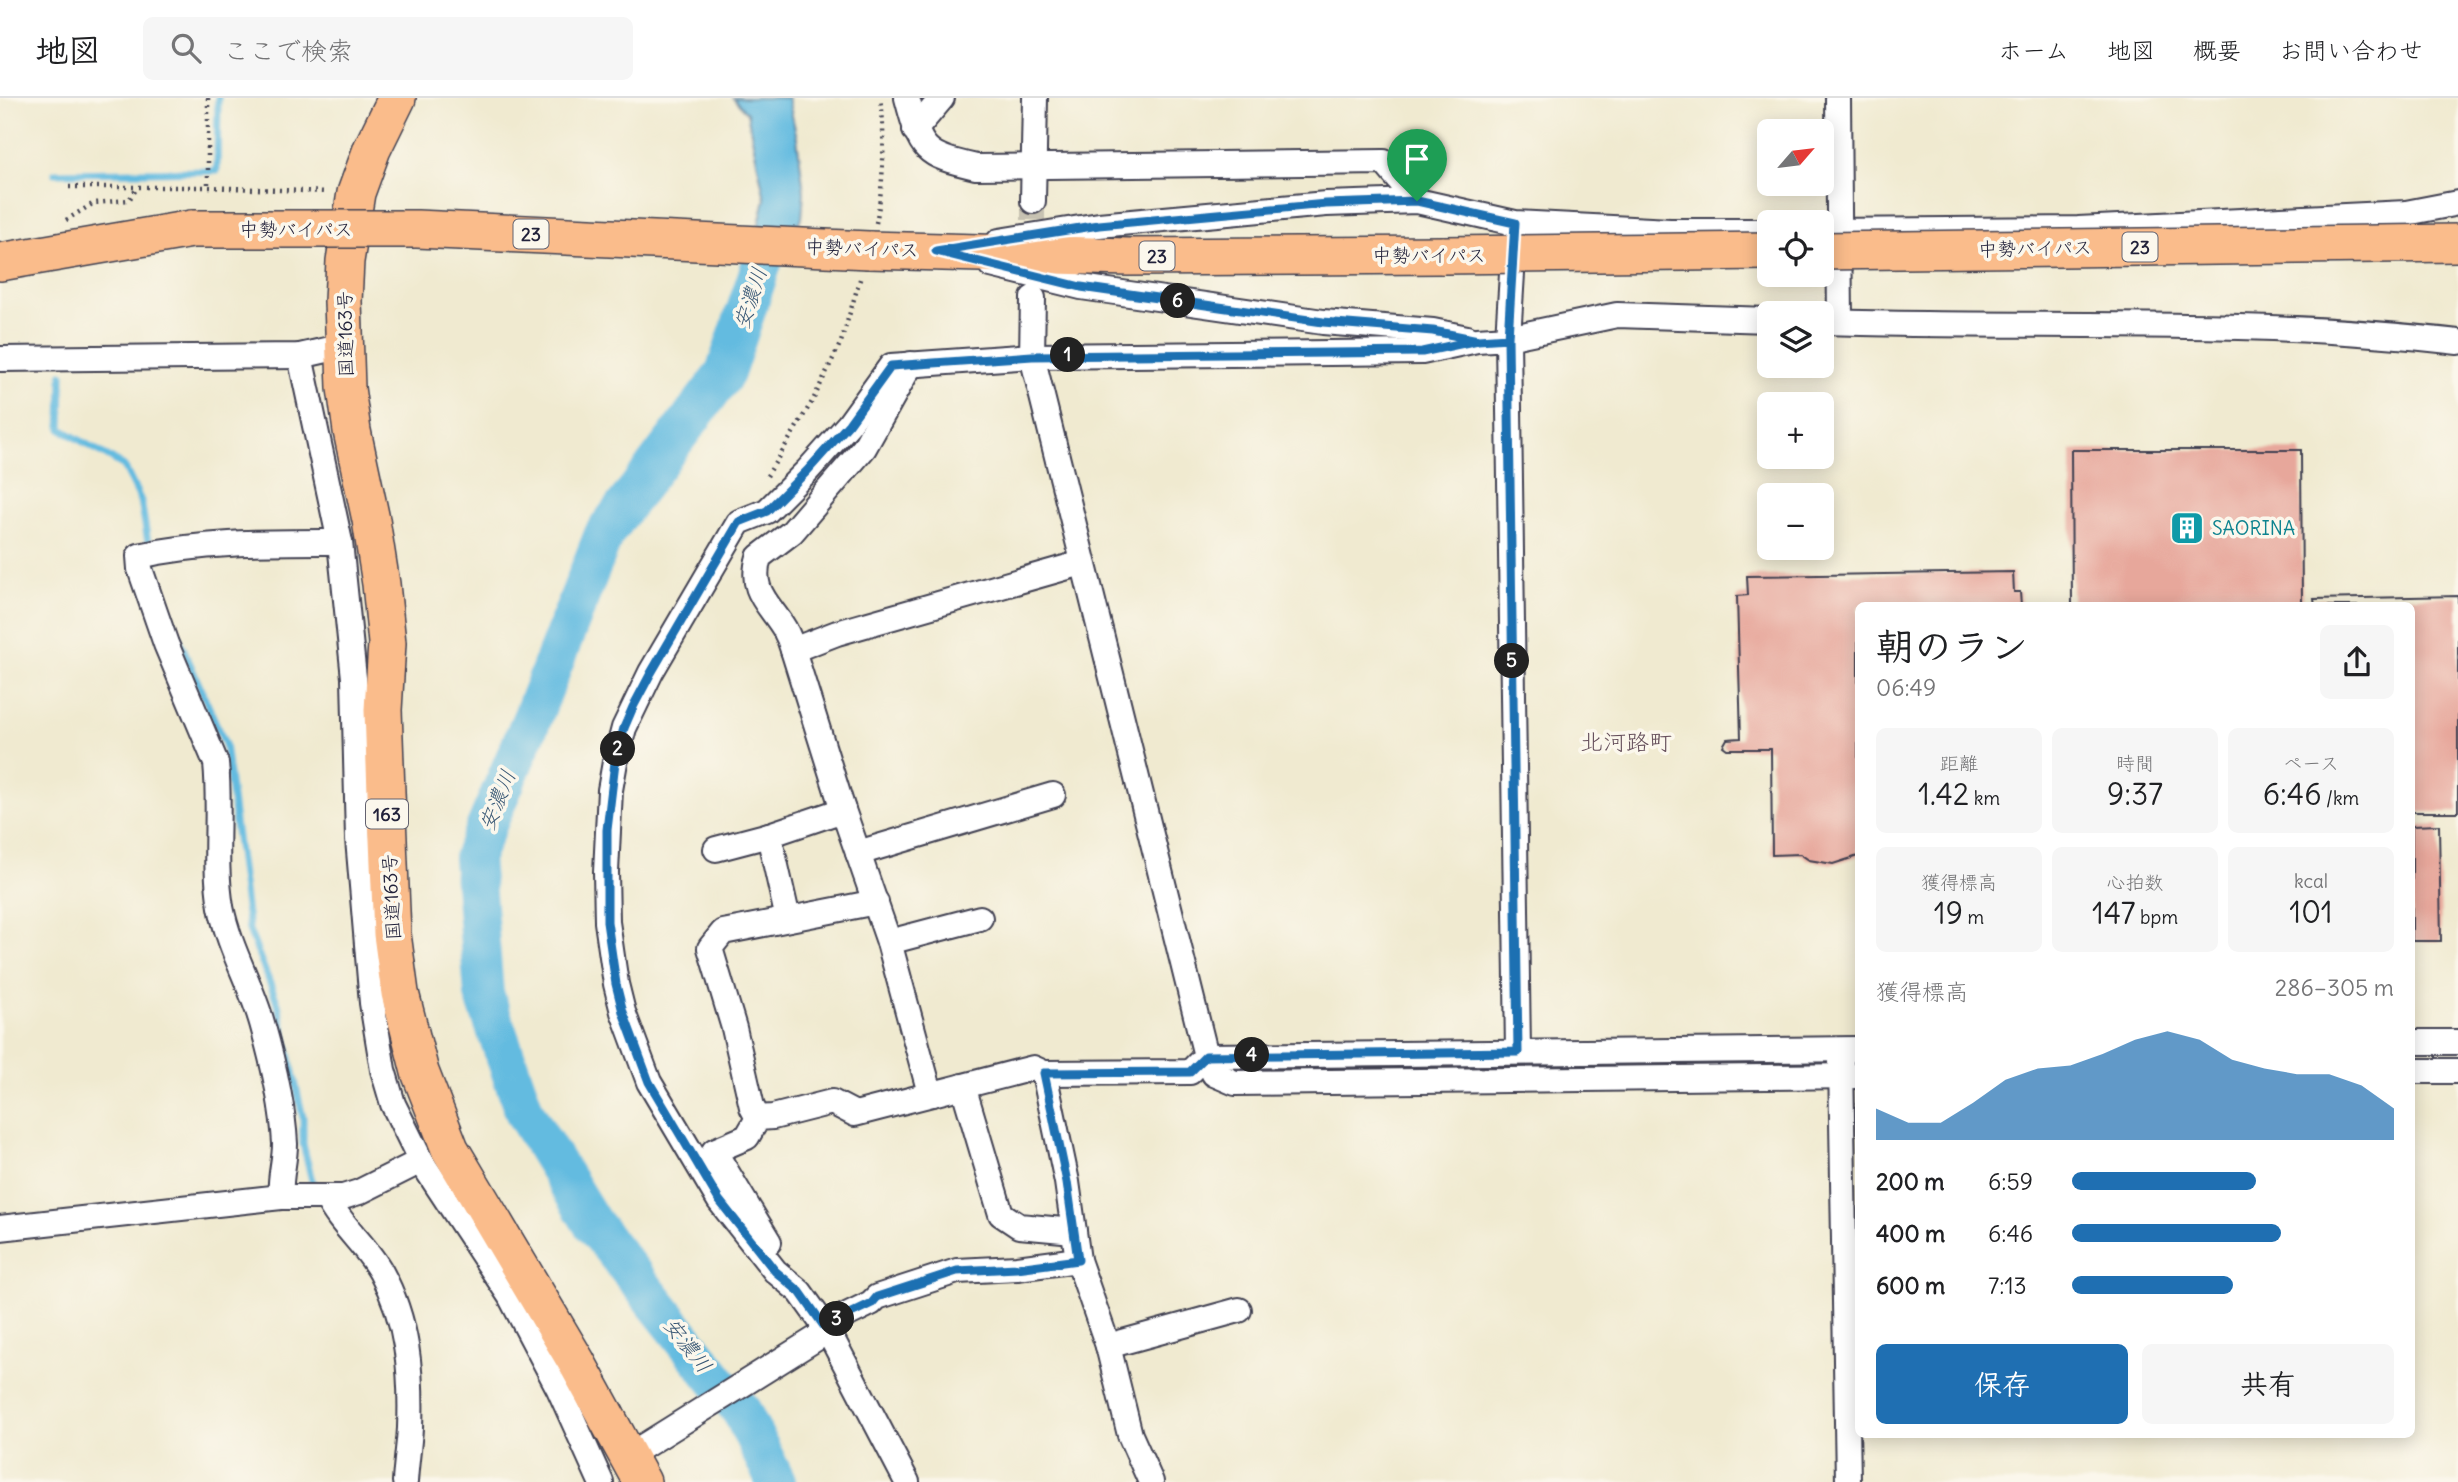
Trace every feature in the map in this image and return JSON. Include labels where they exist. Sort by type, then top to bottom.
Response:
[{"type":"highway","name":"国道163号","points":[[397,98],[372,149],[356,193],[345,261],[344,345],[352,431],[371,520],[387,643],[383,710],[392,934],[400,993],[409,1035],[450,1149],[632,1459]]},
{"type":"highway","name":"中勢バイパス","points":[[0,262],[192,229],[416,229],[869,249],[1128,257],[1757,251]]},
{"type":"highway","name":"中勢バイパス","points":[[1834,237],[2458,243]]},
{"type":"street","points":[[906,98],[920,140],[939,158],[976,167],[1384,162],[1417,201]]},
{"type":"street","points":[[915,130],[942,98]]},
{"type":"street","points":[[1033,201],[1035,98]]},
{"type":"street","points":[[1830,210],[1838,98]]},
{"type":"street","points":[[936,251],[1099,225],[1326,204],[1417,201],[1515,223],[1670,231],[1757,231]]},
{"type":"street","points":[[1834,237],[2078,229],[2406,213],[2458,203]]},
{"type":"street","points":[[1515,223],[1508,338],[1518,1052]]},
{"type":"street","points":[[936,251],[1081,287],[1323,322],[1433,331],[1478,340]]},
{"type":"street","points":[[1032,298],[1032,356],[1206,1056],[1214,1074],[1235,1083],[1849,1076]]},
{"type":"street","points":[[800,1292],[775,1271],[719,1200],[649,1082],[632,1038],[616,984],[607,922],[606,844],[610,789],[618,747],[633,707],[739,522],[767,511],[807,471],[849,424],[891,366],[1032,356],[1422,352],[1478,340],[1508,338],[1617,315],[1757,320]]},
{"type":"street","points":[[1834,322],[2231,327],[2458,342]]},
{"type":"street","points":[[0,359],[300,356],[344,345]]},
{"type":"street","points":[[300,356],[340,542],[354,678],[358,839],[372,1003],[383,1070],[393,1104],[421,1161],[510,1296],[559,1389],[601,1482]]},
{"type":"street","points":[[911,364],[864,448],[792,532],[759,557],[755,583],[769,609],[785,629],[793,650],[843,810],[890,942],[927,1082],[933,1094]]},
{"type":"street","points":[[281,1197],[279,1178],[284,1165],[285,1146],[275,1078],[256,1001],[226,930],[221,906],[217,855],[216,763],[166,644],[140,569],[149,554],[264,542],[340,542]]},
{"type":"street","points":[[793,650],[836,633],[1082,563]]},
{"type":"street","points":[[858,853],[1054,795]]},
{"type":"street","points":[[716,849],[769,835],[843,810]]},
{"type":"street","points":[[769,835],[788,919]]},
{"type":"street","points":[[758,1118],[752,1107],[734,1028],[710,948],[723,932],[876,902]]},
{"type":"street","points":[[890,942],[980,918]]},
{"type":"street","points":[[2415,1042],[2458,1042]]},
{"type":"street","points":[[758,1118],[773,1117],[832,1102],[855,1114],[1033,1069],[1044,1073],[1190,1072],[1206,1056],[1849,1049],[1847,1482]]},
{"type":"street","points":[[2415,1071],[2458,1071]]},
{"type":"street","points":[[1044,1073],[1067,1182],[1078,1260],[1108,1346],[1130,1435],[1151,1482]]},
{"type":"street","points":[[963,1086],[1001,1214],[1019,1226],[1074,1231]]},
{"type":"street","points":[[758,1118],[747,1137],[713,1151],[825,1331],[907,1482]]},
{"type":"street","points":[[0,1228],[281,1197],[343,1197],[359,1192],[421,1161]]},
{"type":"street","points":[[327,1198],[333,1210],[379,1268],[404,1329],[411,1374],[410,1431],[405,1482]]},
{"type":"street","points":[[632,1459],[825,1331],[872,1303],[877,1297],[957,1271],[1017,1268],[1078,1260]]},
{"type":"street","points":[[1108,1346],[1239,1310]]},
{"type":"path","points":[[208,98],[208,186]]},
{"type":"path","points":[[766,478],[813,400],[841,342],[869,249],[882,191],[884,122],[881,98]]},
{"type":"path","points":[[69,187],[208,186],[356,193]]},
{"type":"path","points":[[57,226],[94,203],[129,200],[137,187]]},
{"type":"water","points":[[733,98],[788,98],[797,138],[804,192],[802,218],[736,318],[765,199],[747,113]]},
{"type":"building","name":"SAORINA","points":[[2071,450],[2301,450],[2302,602],[2072,602]]},
{"type":"building","points":[[2013,572],[2014,592],[2020,592],[2021,602],[1855,602],[1855,857],[1833,864],[1809,860],[1800,854],[1772,855],[1771,749],[1727,749],[1723,746],[1727,739],[1741,738],[1737,596],[1748,595],[1747,576]]},
{"type":"building","points":[[2458,596],[2458,812],[2415,812],[2415,602],[2314,602],[2314,599]]},
{"type":"building","points":[[2439,825],[2441,941],[2415,941],[2415,826]]},
{"type":"waterway","points":[[55,173],[217,171],[218,98]]},
{"type":"waterway","name":"安濃川","points":[[769,242],[725,373],[604,534],[533,716],[473,858],[484,994],[525,1113],[592,1223],[742,1412],[776,1482]]},
{"type":"waterway","points":[[62,374],[61,429],[124,466],[141,501],[148,542],[169,616],[225,744],[249,930],[278,1004],[303,1118],[303,1144],[312,1181]]},
{"type":"tunnel","points":[[1033,201],[1033,256]]},
{"type":"place","name":"SAORINA","points":[[2187,528]]},
{"type":"district","name":"北河路町","points":[[1626,741]]},
{"type":"route","points":[[1417,201],[1326,204],[1099,225],[936,251],[1081,287],[1323,322],[1433,331],[1478,340],[1508,338],[1518,1052],[1206,1056],[1190,1072],[1044,1073],[1067,1182],[1078,1260],[1017,1268],[957,1271],[877,1297],[872,1303],[824,1326],[800,1292],[775,1271],[719,1200],[649,1082],[623,1012],[607,922],[607,830],[610,789],[618,747],[633,707],[739,522],[767,511],[807,471],[849,424],[891,366],[1032,356],[1422,352],[1478,340],[1508,338],[1515,223],[1417,201]]}]
